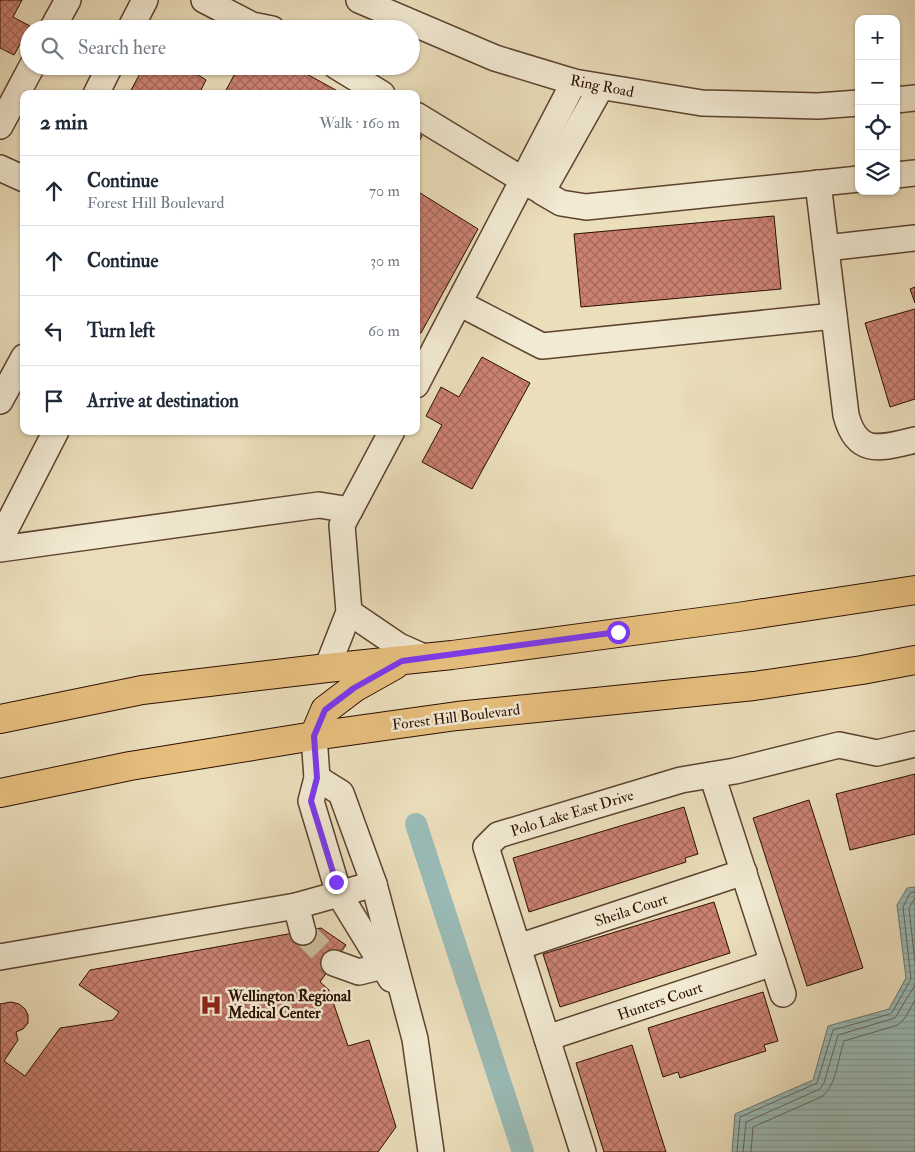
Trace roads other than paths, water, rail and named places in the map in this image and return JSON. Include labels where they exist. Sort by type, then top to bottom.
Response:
[{"type":"main road","points":[[0,719],[142,690],[327,668],[414,660],[738,617],[915,590]]},
{"type":"main road","points":[[314,736],[325,710],[354,688],[414,660]]},
{"type":"main road","name":"Forest Hill Boulevard","points":[[0,793],[130,766],[314,736],[457,716],[754,686],[915,660]]},
{"type":"street","points":[[57,20],[68,0]]},
{"type":"street","points":[[135,20],[145,0]]},
{"type":"street","points":[[204,0],[242,20]]},
{"type":"street","name":"Ring Road","points":[[372,3],[410,20]]},
{"type":"street","name":"Ring Road","points":[[420,24],[495,58],[574,82],[601,87],[702,103],[818,106],[855,103]]},
{"type":"street","points":[[0,126],[27,75]]},
{"type":"street","points":[[98,90],[106,75]]},
{"type":"street","points":[[351,75],[375,90]]},
{"type":"street","points":[[533,186],[574,82]]},
{"type":"street","points":[[420,377],[459,303],[533,186],[601,87]]},
{"type":"street","points":[[900,100],[915,98]]},
{"type":"street","points":[[420,117],[561,203],[586,207],[855,179]]},
{"type":"street","points":[[0,168],[20,178]]},
{"type":"street","points":[[900,175],[915,173]]},
{"type":"street","points":[[818,183],[846,415],[850,429],[859,441],[872,447],[915,440]]},
{"type":"street","points":[[826,248],[915,238]]},
{"type":"street","points":[[459,303],[542,346],[834,316]]},
{"type":"street","points":[[0,401],[20,364]]},
{"type":"street","points":[[2,534],[54,435]]},
{"type":"street","points":[[327,668],[349,612],[342,525],[390,435]]},
{"type":"street","points":[[2,534],[319,505],[350,510]]},
{"type":"street","points":[[349,612],[399,646],[414,660]]},
{"type":"street","points":[[314,736],[317,778],[311,801],[339,894],[384,966],[408,1010]]},
{"type":"street","name":"Polo Lake East Drive","points":[[583,1152],[486,847],[498,835],[682,780],[735,771],[839,745],[878,753],[915,744]]},
{"type":"street","points":[[712,775],[783,994]]},
{"type":"street","points":[[317,778],[341,794],[374,884],[415,1039],[432,1152]]},
{"type":"street","name":"Sheila Court","points":[[518,947],[744,872]]},
{"type":"street","points":[[0,957],[296,906],[374,884]]},
{"type":"street","points":[[296,906],[303,932]]},
{"type":"street","points":[[334,963],[359,972],[384,966]]},
{"type":"street","name":"Hunters Court","points":[[547,1038],[773,963]]},
{"type":"water","points":[[915,887],[915,1152],[732,1152],[735,1114],[813,1080],[828,1026],[889,1009],[906,978],[897,905],[907,888]]},
{"type":"waterway","points":[[416,824],[523,1152]]},
{"type":"tunnel","points":[[303,932],[334,963]]},
{"type":"place","name":"Wellington Regional Medical Center","points":[[211,1005]]}]
